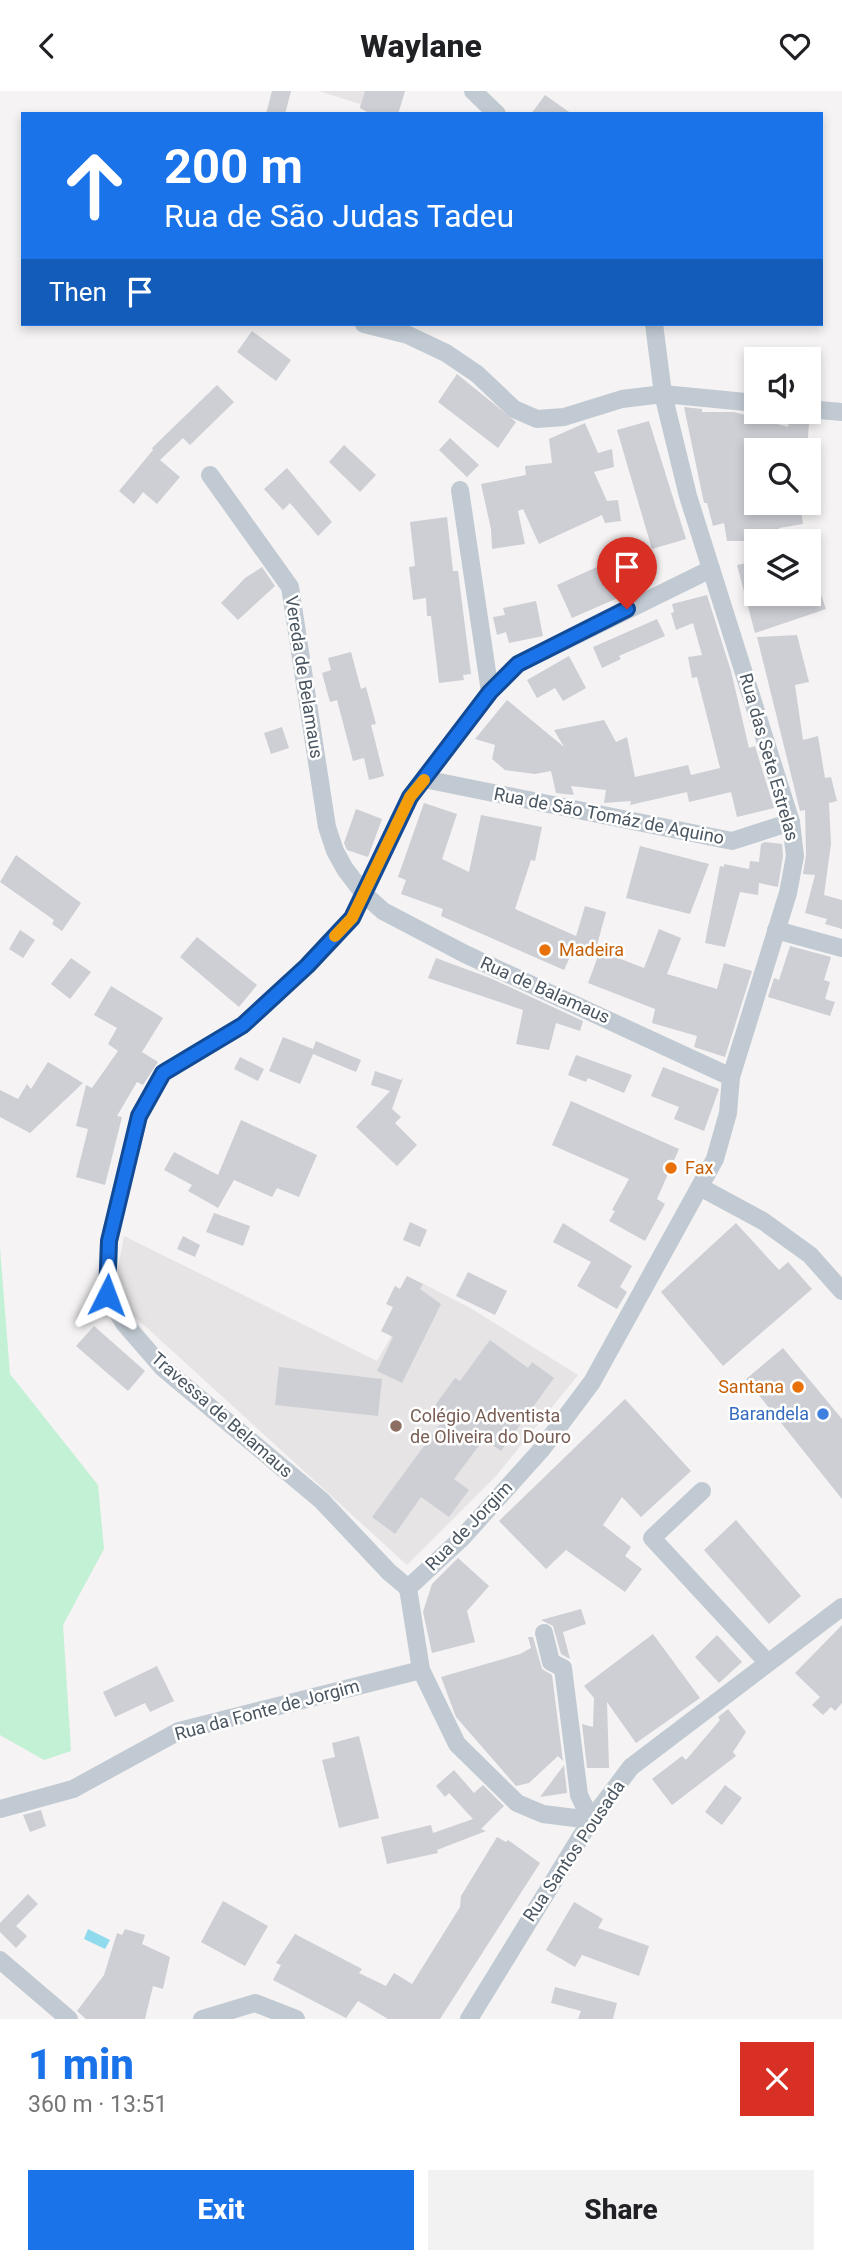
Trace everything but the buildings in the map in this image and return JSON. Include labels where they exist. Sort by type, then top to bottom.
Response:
[{"type":"street","points":[[473,91],[495,112]]},
{"type":"street","points":[[373,326],[408,335],[446,353],[477,374],[513,409],[537,419],[564,417],[622,399],[663,394],[744,402]]},
{"type":"street","name":"Rua das Sete Estrelas","points":[[654,326],[663,394],[688,496],[791,822],[795,856],[776,930],[731,1077],[728,1113],[715,1159],[700,1187]]},
{"type":"street","points":[[821,410],[842,412]]},
{"type":"street","name":"Vereda de Belamaus","points":[[210,475],[290,587],[327,827],[335,851],[364,894]]},
{"type":"street","points":[[460,490],[490,692]]},
{"type":"street","name":"Travessa de Belamaus","points":[[408,1588],[321,1500],[163,1368],[124,1324],[107,1295],[109,1241],[139,1116],[163,1073],[243,1025],[307,966],[352,918],[410,797],[490,692],[518,664],[711,569]]},
{"type":"street","name":"Rua de São Tomáz de Aquino","points":[[424,779],[732,841],[791,822]]},
{"type":"street","name":"Rua de Balamaus","points":[[364,894],[383,911],[465,954],[731,1077]]},
{"type":"street","points":[[776,930],[842,948]]},
{"type":"street","points":[[700,1187],[764,1221],[810,1255],[842,1291]]},
{"type":"street","name":"Rua de Jorgim","points":[[408,1588],[462,1538],[524,1469],[592,1382],[700,1187]]},
{"type":"street","points":[[702,1492],[652,1538],[767,1662]]},
{"type":"street","points":[[408,1588],[421,1670],[457,1744],[517,1803],[543,1814],[591,1820]]},
{"type":"street","name":"Rua Santos Pousada","points":[[469,2019],[591,1820],[631,1767],[842,1607]]},
{"type":"street","points":[[544,1633],[551,1662],[563,1668],[579,1795],[591,1820]]},
{"type":"street","name":"Rua da Fonte de Jorgim","points":[[0,1809],[74,1789],[179,1731],[421,1670]]},
{"type":"street","points":[[0,1960],[69,2019]]},
{"type":"street","points":[[202,2019],[255,2003],[296,2019]]},
{"type":"shaded area","points":[[319,91],[405,91],[399,112],[367,112],[360,108],[360,104]]},
{"type":"shaded area","name":"Colégio Adventista de Oliveira do Douro","points":[[124,1236],[377,1361],[422,1283],[472,1309],[578,1375],[496,1476],[407,1565],[134,1316],[122,1299],[116,1278]]},
{"type":"green space","points":[[0,1248],[10,1374],[98,1485],[104,1549],[63,1625],[71,1751],[44,1760],[0,1735]]},
{"type":"water","points":[[88,1929],[110,1940],[105,1949],[84,1939]]},
{"type":"slow traffic","points":[[335,936],[352,918],[410,797],[424,780]]},
{"type":"place","name":"Madeira","points":[[545,950]]},
{"type":"place","name":"Fax","points":[[671,1168]]},
{"type":"place","name":"Santana","points":[[798,1387]]},
{"type":"place","name":"Barandela","points":[[823,1414]]},
{"type":"place","name":"Colégio Adventista de Oliveira do Douro","points":[[396,1426]]},
{"type":"route","points":[[107,1295],[109,1241],[139,1116],[163,1073],[243,1025],[307,966],[352,918],[410,797],[490,692],[518,664],[627,609]]}]
